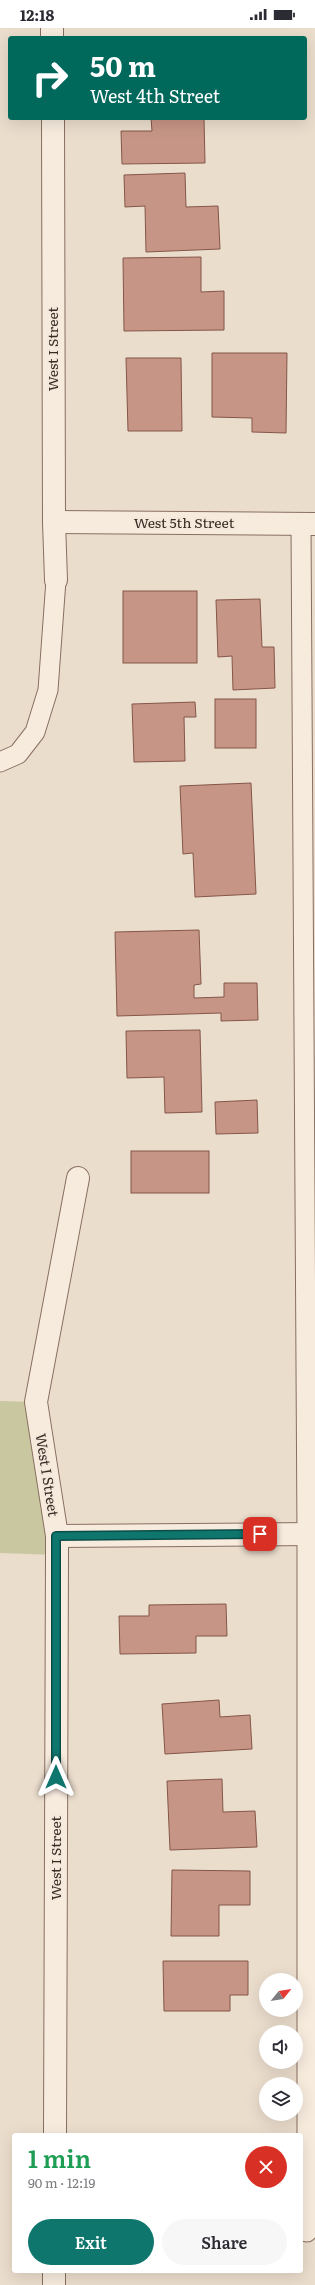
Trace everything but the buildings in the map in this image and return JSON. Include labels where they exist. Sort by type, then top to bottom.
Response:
[{"type":"street","name":"West I Street","points":[[52,120],[54,522],[56,580]]},
{"type":"street","name":"West 5th Street","points":[[54,522],[308,524]]},
{"type":"street","name":"West I Street","points":[[55,2133],[56,1536],[36,1402],[78,1178]]},
{"type":"street","points":[[56,1536],[311,1534]]},
{"type":"street","points":[[54,2273],[54,2285]]},
{"type":"lane","points":[[307,2232],[311,1534],[308,524]]},
{"type":"lane","points":[[0,762],[18,754],[35,732],[48,690],[56,580]]},
{"type":"shaded area","points":[[0,1401],[36,1402],[57,1555],[0,1553]]},
{"type":"route","points":[[56,1777],[56,1536],[260,1534]]}]
